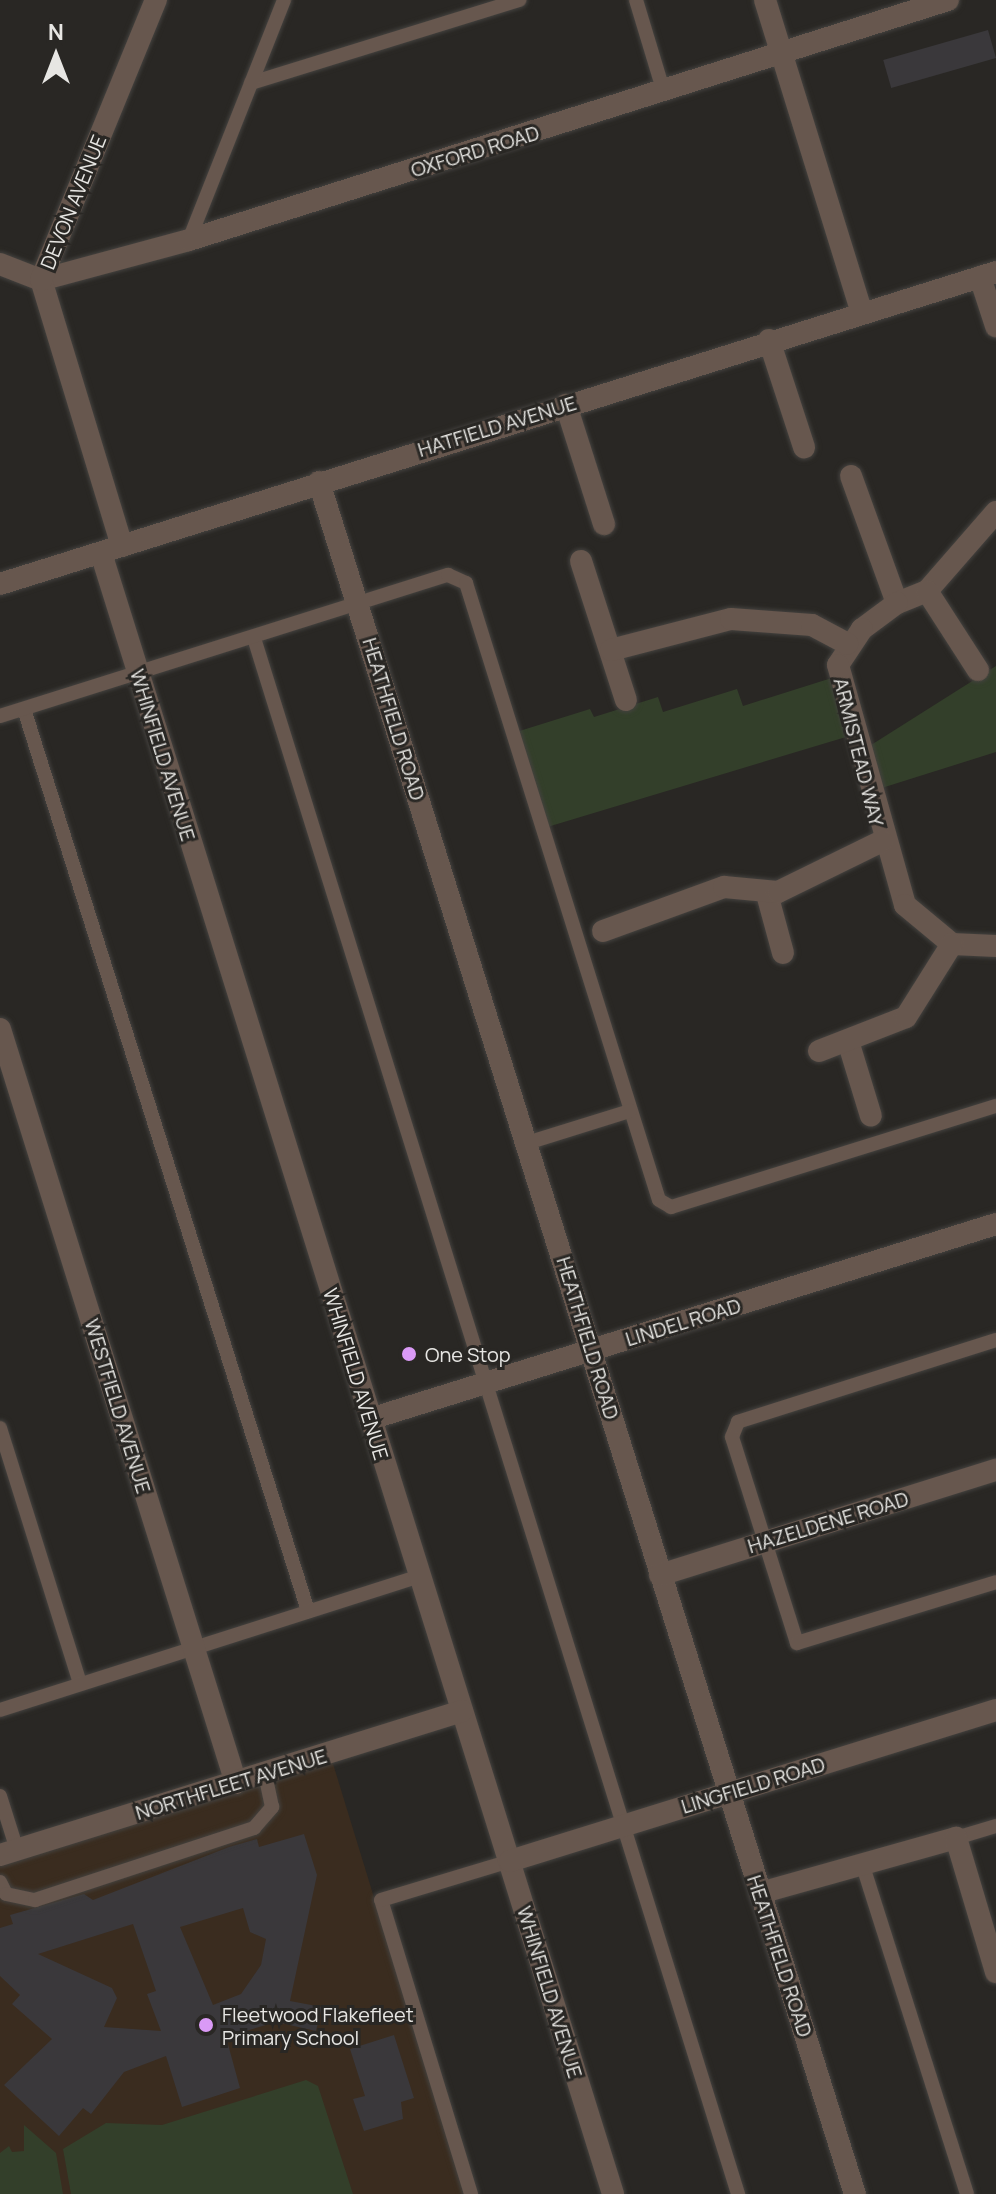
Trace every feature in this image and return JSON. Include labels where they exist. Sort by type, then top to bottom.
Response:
[{"type":"street","name":"DEVON AVENUE","points":[[111,550],[41,280],[156,0]]},
{"type":"street","points":[[765,0],[861,311]]},
{"type":"street","name":"OXFORD ROAD","points":[[41,280],[189,240],[664,93],[945,0]]},
{"type":"street","points":[[0,264],[41,280]]},
{"type":"street","points":[[988,274],[996,326]]},
{"type":"street","name":"HATFIELD AVENUE","points":[[0,584],[861,311],[988,274]]},
{"type":"street","points":[[769,340],[804,447]]},
{"type":"street","points":[[566,405],[604,524]]},
{"type":"street","points":[[851,476],[897,603]]},
{"type":"street","name":"HEATHFIELD ROAD","points":[[319,482],[855,2194]]},
{"type":"street","points":[[611,650],[731,619],[812,625],[847,644],[897,603],[927,591],[992,524]]},
{"type":"street","name":"WHINFIELD AVENUE","points":[[111,550],[138,674],[613,2194]]},
{"type":"street","points":[[581,561],[626,700]]},
{"type":"street","points":[[927,591],[978,670]]},
{"type":"street","name":"ARMISTEAD WAY","points":[[847,644],[838,676],[882,841],[905,905],[952,944]]},
{"type":"street","points":[[603,931],[724,887],[767,894],[882,841]]},
{"type":"street","points":[[767,894],[783,953]]},
{"type":"street","points":[[819,1051],[906,1017],[952,944],[996,946]]},
{"type":"street","name":"WESTFIELD AVENUE","points":[[0,1029],[236,1783]]},
{"type":"street","points":[[848,1041],[871,1116]]},
{"type":"street","name":"LINDEL ROAD","points":[[370,1419],[996,1224]]},
{"type":"street","name":"HAZELDENE ROAD","points":[[660,1575],[996,1470]]},
{"type":"street","name":"LINGFIELD ROAD","points":[[510,1861],[996,1710]]},
{"type":"street","name":"NORTHFLEET AVENUE","points":[[9,1853],[462,1711]]},
{"type":"street","points":[[760,1893],[956,1838],[990,1926],[996,1972]]},
{"type":"lane","points":[[189,240],[284,0]]},
{"type":"lane","points":[[251,83],[519,0]]},
{"type":"lane","points":[[636,0],[664,93]]},
{"type":"lane","points":[[0,716],[448,575],[466,583],[659,1200],[671,1207],[996,1106]]},
{"type":"lane","points":[[254,638],[738,2194]]},
{"type":"lane","points":[[24,709],[308,1611]]},
{"type":"lane","points":[[527,1143],[630,1111]]},
{"type":"lane","points":[[996,1340],[738,1422],[732,1437],[797,1643],[996,1582]]},
{"type":"lane","points":[[0,1428],[80,1684]]},
{"type":"lane","points":[[0,1710],[419,1576]]},
{"type":"lane","points":[[0,1882],[6,1894],[35,1900],[254,1828],[272,1807],[265,1774]]},
{"type":"lane","points":[[0,1796],[9,1853]]},
{"type":"lane","points":[[956,1838],[996,1826]]},
{"type":"lane","points":[[471,2194],[381,1900],[510,1861]]},
{"type":"lane","points":[[862,1863],[967,2194]]},
{"type":"shaded area","name":"Fleetwood Flakefleet Primary School","points":[[330,1754],[465,2194],[0,2194],[0,1855]]},
{"type":"green space","points":[[996,666],[996,752],[869,792],[860,752]]},
{"type":"green space","points":[[838,676],[856,734],[544,828],[513,733],[590,709],[594,717],[658,697],[663,712],[737,689],[743,706]]},
{"type":"green space","points":[[306,2080],[318,2086],[353,2194],[71,2194],[63,2149],[106,2123],[162,2125]]},
{"type":"green space","points":[[24,2125],[56,2153],[63,2194],[0,2194],[0,2153],[9,2146],[12,2152],[24,2151]]},
{"type":"building","points":[[988,30],[996,58],[891,88],[883,60]]},
{"type":"building","points":[[304,1834],[317,1875],[290,2001],[322,2007],[316,2031],[276,2022],[226,2037],[240,2088],[182,2107],[166,2056],[124,2072],[91,2114],[83,2108],[59,2136],[4,2085],[52,2039],[12,2004],[20,1995],[0,1976],[0,1928],[13,1924],[10,1915],[84,1894],[93,1900],[257,1839],[259,1847]],"holes":[[[243,1908],[250,1932],[266,1939],[261,1965],[241,1994],[213,2005],[180,1927]],[[133,1924],[156,1991],[147,1994],[161,2031],[104,2027],[117,1998],[112,1988],[38,1954]]]},
{"type":"building","points":[[394,2035],[414,2098],[401,2102],[403,2119],[364,2131],[353,2099],[365,2096],[350,2049]]},
{"type":"place","name":"One Stop","points":[[409,1354]]},
{"type":"place","name":"Fleetwood Flakefleet Primary School","points":[[206,2025]]}]
